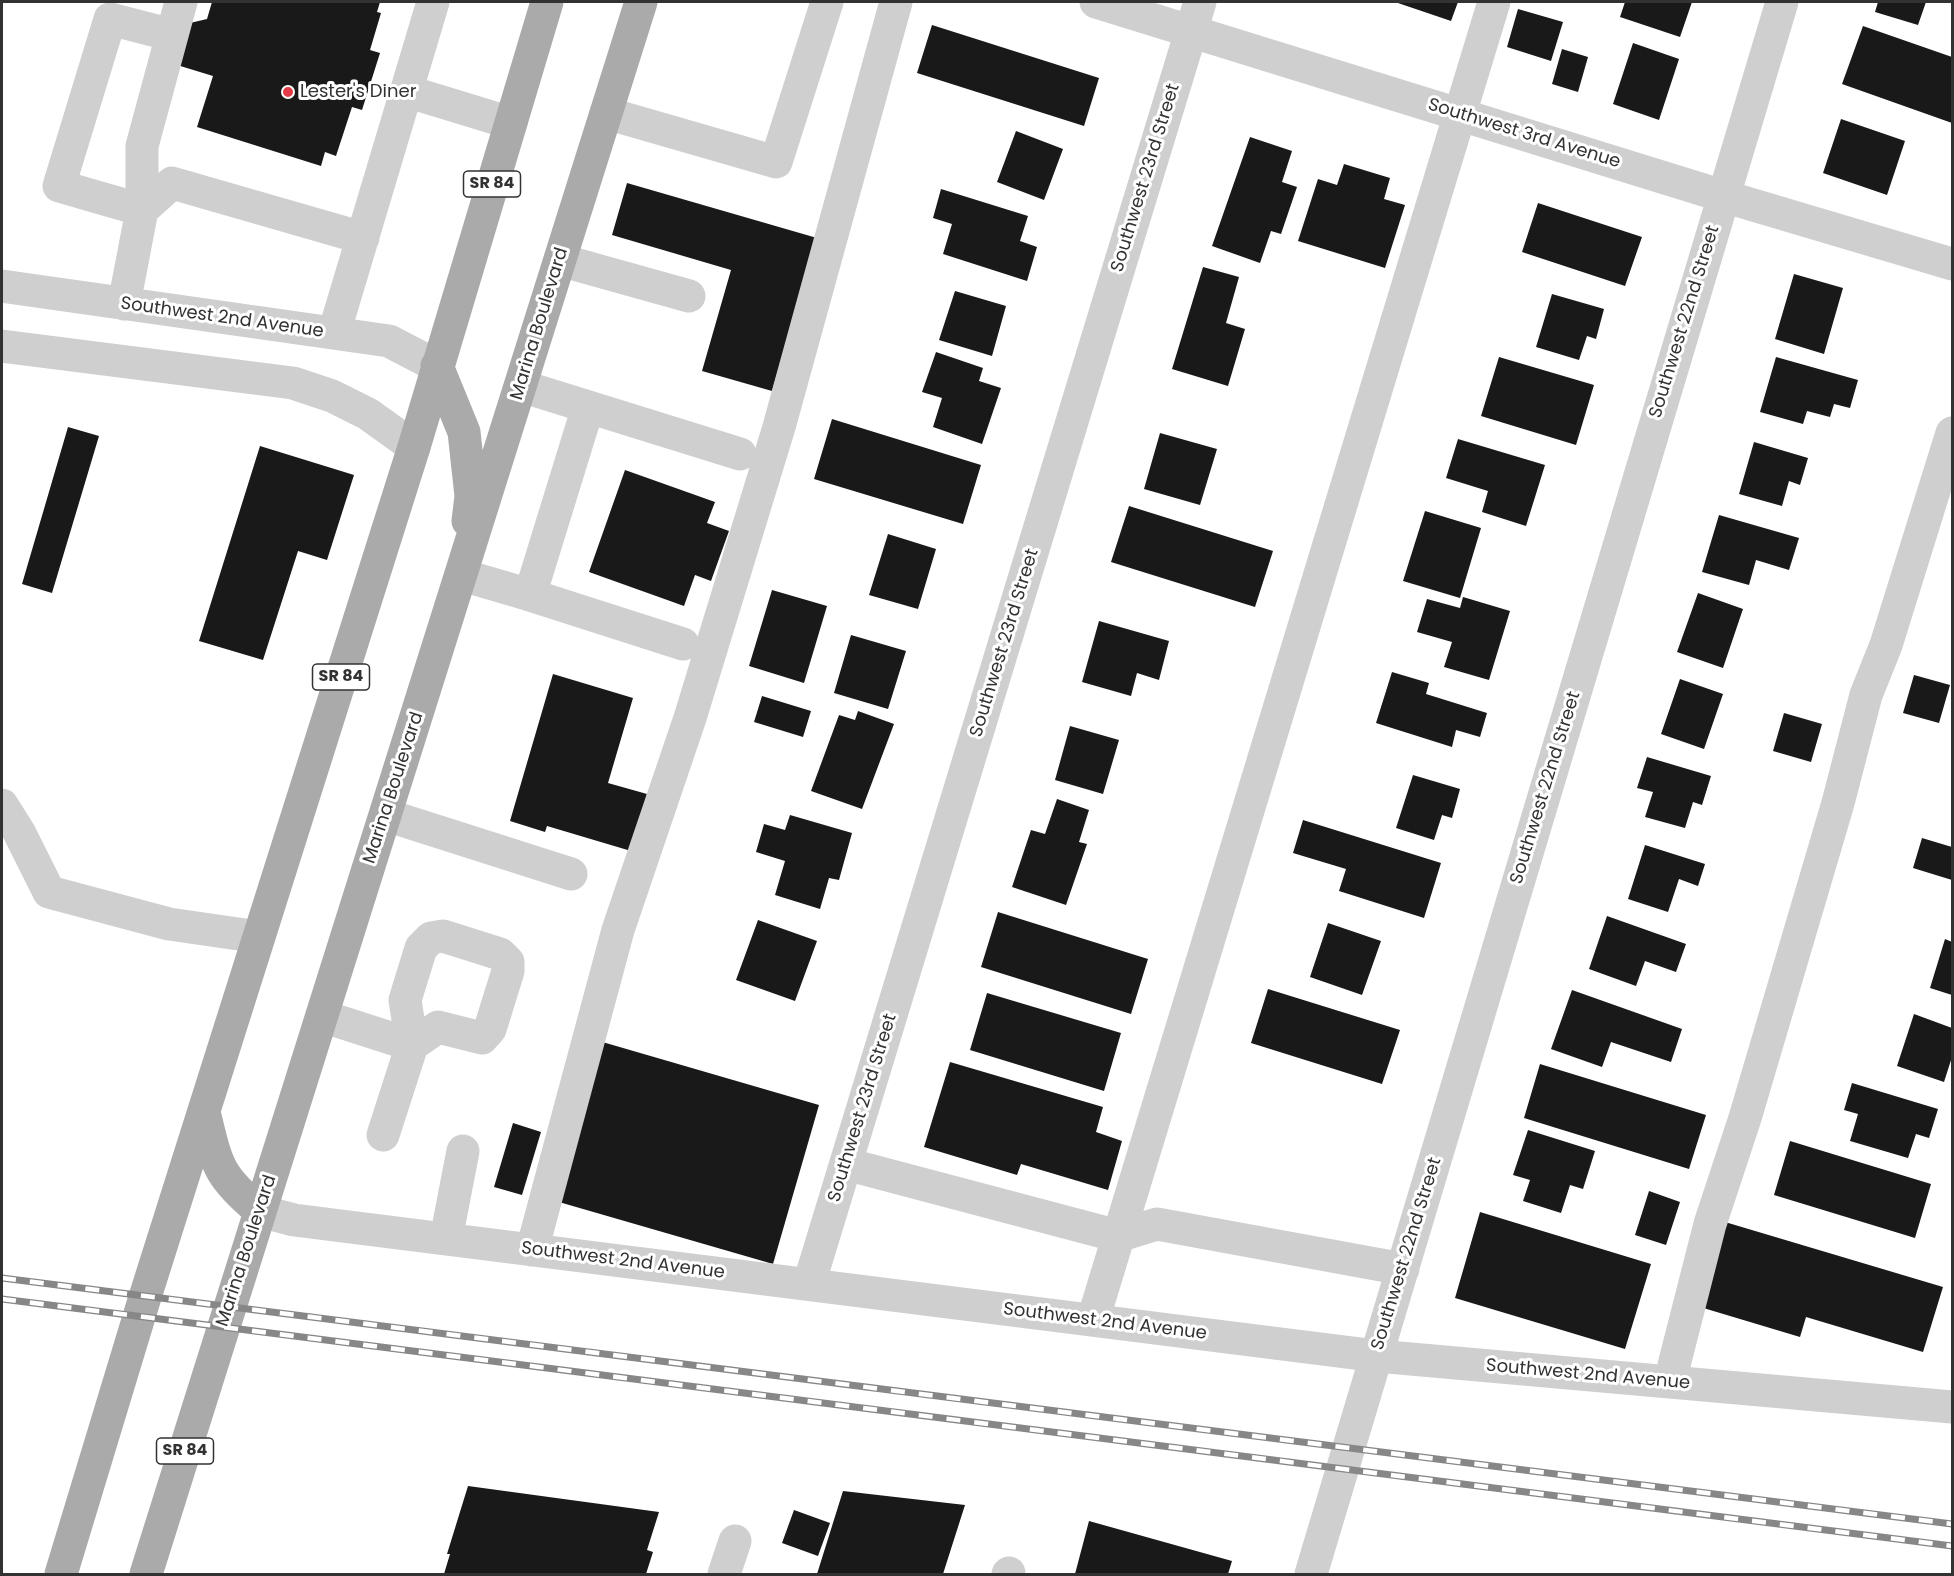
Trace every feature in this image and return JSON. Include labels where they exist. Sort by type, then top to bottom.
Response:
[{"type":"main road","name":"SR 84","points":[[61,1575],[204,1112],[414,447],[547,2]]},
{"type":"main road","name":"Marina Boulevard","points":[[146,1575],[641,2]]},
{"type":"main road","points":[[438,366],[464,432],[471,496],[462,575]]},
{"type":"main road","points":[[204,1112],[217,1164],[234,1188],[260,1211]]},
{"type":"street","points":[[124,304],[142,210],[142,146],[182,2]]},
{"type":"street","points":[[334,333],[433,2]]},
{"type":"street","points":[[606,113],[776,162],[827,2]]},
{"type":"street","points":[[532,1250],[618,930],[690,718],[779,427],[896,2]]},
{"type":"street","name":"Southwest 3rd Avenue","points":[[1096,2],[1196,16],[1459,114],[1953,264]]},
{"type":"street","points":[[1093,1320],[1494,2]]},
{"type":"street","name":"Southwest 22nd Street","points":[[1311,1575],[1782,2]]},
{"type":"street","points":[[142,210],[59,186],[112,10],[172,35]]},
{"type":"street","name":"Southwest 23rd Street","points":[[809,1284],[1196,16]]},
{"type":"street","points":[[406,91],[511,123]]},
{"type":"street","points":[[142,210],[172,183],[363,238]]},
{"type":"street","points":[[560,260],[689,296]]},
{"type":"street","name":"Southwest 2nd Avenue","points":[[2,286],[395,342],[438,366]]},
{"type":"street","points":[[2,346],[293,383],[332,396],[368,414],[414,447]]},
{"type":"street","points":[[521,386],[740,454]]},
{"type":"street","points":[[530,595],[588,407]]},
{"type":"street","points":[[1672,1382],[1674,1365],[1710,1224],[1745,1118],[1835,814],[1866,695],[1886,645],[1953,433]]},
{"type":"street","points":[[462,575],[683,644]]},
{"type":"street","points":[[2,806],[19,832],[49,892],[169,924],[259,937]]},
{"type":"street","points":[[386,815],[571,874]]},
{"type":"street","points":[[322,1016],[412,1045],[383,1136]]},
{"type":"street","points":[[446,1239],[463,1151]]},
{"type":"street","points":[[846,1164],[1118,1236],[1157,1224],[1403,1269]]},
{"type":"street","name":"Southwest 2nd Avenue","points":[[260,1211],[294,1220],[1377,1356],[1672,1382],[1951,1402]]},
{"type":"street","points":[[724,1575],[735,1541]]},
{"type":"building","name":"Lester's Diner","points":[[212,2],[380,2],[377,12],[381,13],[370,50],[380,53],[362,110],[352,107],[336,156],[325,152],[321,166],[197,127],[213,76],[177,65],[190,23],[207,19]]},
{"type":"building","points":[[1395,2],[1458,2],[1451,21]]},
{"type":"building","points":[[1625,2],[1692,2],[1680,37],[1620,17]]},
{"type":"building","points":[[1878,2],[1926,2],[1918,25],[1875,12]]},
{"type":"building","points":[[1518,9],[1563,22],[1551,61],[1507,47]]},
{"type":"building","points":[[932,25],[1099,78],[1084,126],[917,73]]},
{"type":"building","points":[[1863,26],[1952,57],[1952,123],[1842,84]]},
{"type":"building","points":[[1633,43],[1679,59],[1659,120],[1613,104]]},
{"type":"building","points":[[1562,49],[1588,57],[1578,92],[1552,84]]},
{"type":"building","points":[[1841,119],[1905,141],[1887,195],[1823,173]]},
{"type":"building","points":[[1016,131],[1063,149],[1044,200],[997,182]]},
{"type":"building","points":[[1250,137],[1292,151],[1282,182],[1297,187],[1281,234],[1271,231],[1260,263],[1212,246]]},
{"type":"building","points":[[1344,164],[1390,178],[1384,199],[1405,205],[1385,268],[1298,241],[1318,179],[1337,185]]},
{"type":"building","points":[[627,183],[817,238],[772,391],[702,371],[731,270],[612,235]]},
{"type":"building","points":[[941,189],[1028,216],[1020,241],[1037,247],[1027,281],[943,254],[952,224],[933,218]]},
{"type":"building","points":[[1538,203],[1642,237],[1625,286],[1522,252]]},
{"type":"building","points":[[1203,267],[1239,277],[1226,323],[1245,329],[1228,386],[1172,369]]},
{"type":"building","points":[[1794,274],[1843,288],[1824,354],[1775,339]]},
{"type":"building","points":[[955,291],[1006,306],[992,356],[939,340]]},
{"type":"building","points":[[1552,294],[1604,309],[1596,339],[1587,336],[1579,360],[1536,347]]},
{"type":"building","points":[[936,352],[983,368],[979,381],[1001,388],[982,444],[933,427],[942,398],[922,392]]},
{"type":"building","points":[[1499,357],[1594,385],[1576,445],[1481,416]]},
{"type":"building","points":[[1776,357],[1858,380],[1850,408],[1834,404],[1830,417],[1807,411],[1803,424],[1760,412]]},
{"type":"building","points":[[832,419],[981,465],[963,524],[814,479]]},
{"type":"building","points":[[68,427],[99,436],[52,593],[22,584]]},
{"type":"building","points":[[1160,433],[1217,449],[1200,505],[1144,489]]},
{"type":"building","points":[[1458,439],[1545,465],[1526,526],[1482,512],[1488,491],[1446,478]]},
{"type":"building","points":[[1754,442],[1808,458],[1800,485],[1789,481],[1782,506],[1739,494]]},
{"type":"building","points":[[260,446],[354,475],[327,560],[298,551],[263,660],[199,641]]},
{"type":"building","points":[[625,470],[715,502],[707,523],[729,531],[711,581],[695,575],[684,606],[589,572]]},
{"type":"building","points":[[1129,506],[1273,551],[1255,607],[1111,562]]},
{"type":"building","points":[[1425,511],[1481,528],[1460,598],[1403,581]]},
{"type":"building","points":[[1719,515],[1799,538],[1789,570],[1756,560],[1749,585],[1702,572]]},
{"type":"building","points":[[888,534],[936,549],[918,609],[869,595]]},
{"type":"building","points":[[772,590],[827,606],[804,683],[749,666]]},
{"type":"building","points":[[1698,593],[1743,609],[1723,668],[1677,652]]},
{"type":"building","points":[[1463,597],[1510,611],[1489,680],[1444,667],[1452,642],[1417,632],[1427,599],[1460,608]]},
{"type":"building","points":[[1099,621],[1169,641],[1159,680],[1137,673],[1131,696],[1082,682]]},
{"type":"building","points":[[851,635],[906,651],[888,709],[834,693]]},
{"type":"building","points":[[1392,672],[1429,683],[1426,694],[1487,713],[1480,737],[1456,730],[1452,747],[1376,723]]},
{"type":"building","points":[[553,674],[633,698],[608,783],[647,794],[631,851],[547,826],[545,832],[510,821]]},
{"type":"building","points":[[1914,675],[1950,685],[1939,723],[1903,713]]},
{"type":"building","points":[[1680,679],[1723,694],[1704,749],[1661,734]]},
{"type":"building","points":[[762,696],[811,711],[803,737],[754,722]]},
{"type":"building","points":[[858,711],[894,724],[862,809],[811,791],[839,715],[855,720]]},
{"type":"building","points":[[1784,713],[1822,724],[1811,762],[1773,751]]},
{"type":"building","points":[[1070,726],[1119,740],[1103,794],[1055,780]]},
{"type":"building","points":[[1647,757],[1711,776],[1702,805],[1693,802],[1685,828],[1645,817],[1653,792],[1637,788]]},
{"type":"building","points":[[1413,775],[1460,789],[1452,818],[1442,815],[1434,840],[1396,828]]},
{"type":"building","points":[[1057,799],[1089,810],[1079,842],[1087,844],[1066,905],[1012,887],[1031,830],[1045,834]]},
{"type":"building","points":[[790,815],[852,833],[839,880],[829,878],[820,909],[775,895],[785,861],[756,852],[764,824],[785,830]]},
{"type":"building","points":[[1303,820],[1441,863],[1424,918],[1339,891],[1346,869],[1293,853]]},
{"type":"building","points":[[1922,838],[1952,847],[1952,880],[1913,868]]},
{"type":"building","points":[[1645,845],[1705,864],[1698,886],[1679,879],[1668,912],[1628,899]]},
{"type":"building","points":[[998,912],[1148,959],[1131,1014],[981,967]]},
{"type":"building","points":[[1607,916],[1686,944],[1676,972],[1645,961],[1636,986],[1589,969]]},
{"type":"building","points":[[758,920],[817,941],[795,1001],[736,980]]},
{"type":"building","points":[[1328,923],[1381,941],[1362,995],[1310,977]]},
{"type":"building","points":[[1945,939],[1952,942],[1952,995],[1930,988]]},
{"type":"building","points":[[1268,989],[1400,1030],[1382,1084],[1251,1043]]},
{"type":"building","points":[[1572,990],[1682,1029],[1671,1062],[1611,1042],[1602,1067],[1551,1049]]},
{"type":"building","points":[[987,993],[1121,1033],[1104,1091],[970,1050]]},
{"type":"building","points":[[1914,1014],[1952,1028],[1952,1057],[1944,1082],[1897,1066]]},
{"type":"building","points":[[599,1041],[819,1105],[773,1264],[552,1200]]},
{"type":"building","points":[[950,1062],[1103,1107],[1096,1132],[1122,1141],[1108,1190],[1021,1164],[1017,1175],[924,1147]]},
{"type":"building","points":[[1540,1064],[1706,1115],[1689,1169],[1524,1118]]},
{"type":"building","points":[[1852,1083],[1938,1109],[1929,1138],[1916,1134],[1908,1158],[1850,1141],[1858,1114],[1844,1110]]},
{"type":"building","points":[[513,1123],[541,1132],[522,1195],[494,1187]]},
{"type":"building","points":[[1528,1130],[1595,1151],[1583,1189],[1570,1185],[1561,1213],[1523,1201],[1530,1180],[1513,1175]]},
{"type":"building","points":[[1790,1141],[1931,1184],[1915,1238],[1774,1195]]},
{"type":"building","points":[[1649,1191],[1680,1202],[1666,1245],[1635,1235]]},
{"type":"building","points":[[1480,1212],[1651,1264],[1625,1349],[1455,1298]]},
{"type":"building","points":[[1725,1222],[1943,1287],[1923,1352],[1806,1317],[1800,1337],[1700,1307]]},
{"type":"building","points":[[468,1486],[659,1512],[647,1550],[653,1552],[646,1574],[444,1574],[450,1554],[447,1554]]},
{"type":"building","points":[[843,1491],[965,1505],[943,1574],[817,1574]]},
{"type":"building","points":[[794,1510],[830,1523],[818,1556],[782,1543]]},
{"type":"building","points":[[1089,1521],[1232,1561],[1228,1574],[1075,1574]]},
{"type":"railway","points":[[2,1278],[1952,1524]]},
{"type":"railway","points":[[2,1299],[1952,1546]]},
{"type":"place","name":"Lester's Diner","points":[[288,92]]}]
